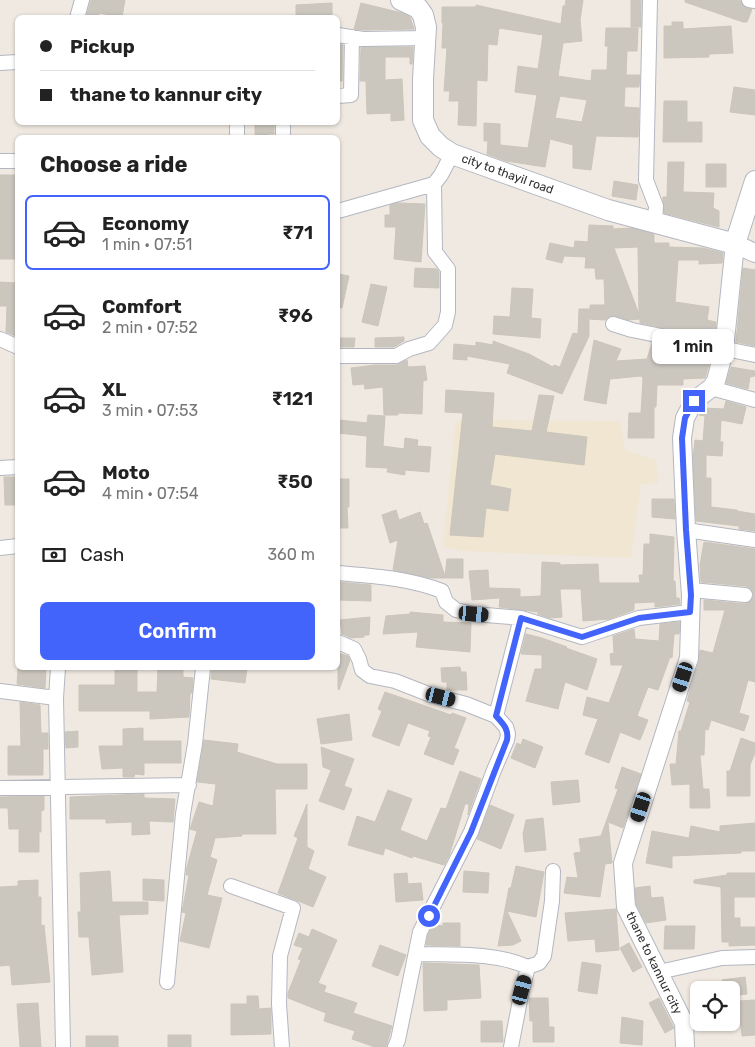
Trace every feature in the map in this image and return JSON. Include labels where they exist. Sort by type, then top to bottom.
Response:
[{"type":"main road","name":"city to thayil road","points":[[401,0],[418,8],[423,15],[426,27],[423,120],[430,136],[441,147],[452,154],[608,210],[735,244]]},
{"type":"main road","points":[[735,244],[755,180]]},
{"type":"street","points":[[78,15],[82,0]]},
{"type":"street","points":[[650,0],[646,180],[656,206],[655,222]]},
{"type":"street","points":[[749,0],[755,1]]},
{"type":"street","points":[[340,35],[363,39],[425,38]]},
{"type":"street","points":[[340,96],[351,96],[352,37]]},
{"type":"street","points":[[0,63],[15,62]]},
{"type":"street","points":[[340,209],[434,184],[452,154]]},
{"type":"street","points":[[0,161],[15,161]]},
{"type":"street","points":[[340,356],[396,356],[409,349],[428,343],[445,325],[448,312],[448,269],[435,252],[434,184]]},
{"type":"street","points":[[735,244],[755,254]]},
{"type":"street","name":"thane to kannur city","points":[[685,1047],[684,1023],[626,907],[623,862],[689,658],[691,590],[682,438],[685,418],[694,401],[711,388],[716,381],[724,350],[735,244]]},
{"type":"street","points":[[613,324],[632,330],[755,355]]},
{"type":"street","points":[[0,339],[15,346]]},
{"type":"street","points":[[711,388],[755,400]]},
{"type":"street","points":[[0,468],[15,467]]},
{"type":"street","points":[[686,530],[755,540]]},
{"type":"street","points":[[0,548],[15,546]]},
{"type":"street","points":[[340,573],[398,579],[427,585],[442,591],[446,602],[456,610],[474,614],[521,618],[582,637],[639,618],[690,612]]},
{"type":"street","points":[[691,590],[745,595]]},
{"type":"street","points":[[496,716],[521,618]]},
{"type":"street","points":[[340,643],[354,649],[362,670],[370,676],[395,681],[466,704],[496,716],[506,727],[508,734],[471,832],[420,932],[417,954],[395,1047]]},
{"type":"street","points":[[58,670],[56,698],[62,1047]]},
{"type":"street","points":[[167,982],[177,862],[189,785],[203,670]]},
{"type":"street","points":[[0,691],[56,698]]},
{"type":"street","points":[[0,788],[189,785]]},
{"type":"street","points":[[417,954],[487,958],[520,963],[528,967],[539,963],[544,956],[552,901],[553,871]]},
{"type":"street","points":[[231,886],[293,908],[280,956],[279,1004],[282,1047]]},
{"type":"street","points":[[658,972],[722,958],[755,957]]},
{"type":"street","points":[[511,1047],[528,967]]},
{"type":"shaded area","points":[[456,420],[620,421],[625,450],[656,460],[658,483],[641,484],[631,558],[463,551],[443,546]]},
{"type":"building","points":[[91,0],[125,0],[122,15],[99,13],[99,15],[87,15]]},
{"type":"building","points":[[566,0],[583,0],[580,20],[582,41],[563,43],[558,76],[591,81],[592,70],[607,70],[608,46],[605,46],[606,28],[638,28],[637,51],[627,51],[626,75],[640,75],[639,87],[625,87],[624,107],[639,108],[638,137],[596,136],[591,170],[573,168],[573,145],[550,139],[545,167],[506,161],[487,154],[488,141],[484,141],[484,123],[500,124],[500,145],[528,148],[537,95],[515,92],[518,66],[538,69],[543,35],[499,28],[497,45],[488,44],[487,81],[477,80],[476,126],[458,125],[459,101],[449,101],[450,91],[444,91],[447,48],[442,48],[442,7],[476,7],[476,5],[561,24],[563,6],[565,6]],"holes":[[[560,96],[587,100],[582,122],[555,118]]]},
{"type":"building","points":[[631,0],[641,0],[641,27],[631,27]]},
{"type":"building","points":[[685,0],[737,0],[741,1],[744,7],[752,9],[747,22],[743,22],[685,2]]},
{"type":"building","points":[[332,3],[332,15],[296,15],[296,5]]},
{"type":"building","points":[[361,3],[402,13],[410,17],[414,29],[354,29]]},
{"type":"building","points":[[672,22],[683,22],[683,29],[731,26],[733,53],[709,54],[709,57],[664,58],[664,26],[672,26]]},
{"type":"building","points":[[340,44],[343,45],[342,81],[340,81]]},
{"type":"building","points":[[361,47],[413,47],[412,64],[410,64],[410,57],[385,57],[385,80],[402,79],[404,120],[391,121],[391,113],[367,114],[366,81],[360,81]]},
{"type":"building","points":[[734,87],[755,90],[755,115],[730,112]]},
{"type":"building","points":[[664,101],[687,101],[687,122],[702,122],[702,142],[663,142]]},
{"type":"building","points":[[255,125],[274,125],[274,134],[255,135]]},
{"type":"building","points":[[668,162],[684,162],[683,192],[714,193],[713,208],[719,211],[719,227],[664,213],[663,197],[667,197]]},
{"type":"building","points":[[706,164],[726,164],[726,187],[706,187]]},
{"type":"building","points":[[0,175],[15,175],[15,259],[0,259]]},
{"type":"building","points":[[614,181],[638,185],[636,200],[612,196]]},
{"type":"building","points":[[398,203],[425,204],[421,262],[394,259],[396,227],[385,227],[385,215],[390,215],[390,205]]},
{"type":"building","points":[[589,225],[613,226],[613,229],[631,228],[654,234],[654,243],[669,243],[669,247],[703,248],[723,253],[722,263],[699,264],[699,260],[678,260],[675,302],[709,307],[707,320],[716,322],[715,338],[640,323],[640,319],[628,320],[611,316],[605,320],[589,319],[589,336],[562,394],[507,373],[510,364],[467,356],[467,360],[453,359],[454,344],[476,346],[476,342],[493,345],[493,341],[529,354],[553,367],[554,365],[560,367],[573,333],[578,334],[579,309],[590,309],[590,305],[605,305],[604,279],[596,279],[595,268],[585,268],[586,257],[564,256],[562,263],[546,259],[550,243],[574,248],[575,241],[588,242]],"holes":[[[638,247],[639,314],[614,248]]]},
{"type":"building","points":[[415,268],[437,269],[439,272],[439,288],[414,287]]},
{"type":"building","points":[[743,268],[755,270],[755,346],[736,342]]},
{"type":"building","points":[[340,274],[349,276],[342,308],[340,308]]},
{"type":"building","points":[[0,282],[15,283],[15,336],[6,332],[7,306],[0,306]]},
{"type":"building","points":[[371,284],[387,287],[378,326],[362,322]]},
{"type":"building","points":[[512,288],[533,289],[531,318],[541,319],[540,338],[493,334],[494,316],[510,317]]},
{"type":"building","points":[[404,337],[404,341],[394,347],[375,347],[375,338]]},
{"type":"building","points":[[340,338],[355,338],[354,347],[340,347]]},
{"type":"building","points":[[594,340],[621,349],[616,361],[647,359],[652,343],[712,355],[705,378],[683,379],[683,385],[657,385],[656,407],[654,407],[654,438],[628,438],[629,413],[641,413],[643,378],[641,376],[610,379],[606,404],[584,400]]},
{"type":"building","points":[[407,360],[408,367],[425,366],[427,380],[423,381],[422,414],[398,413],[398,415],[384,415],[383,387],[365,389],[364,384],[353,385],[351,368],[396,365]]},
{"type":"building","points":[[731,367],[755,371],[755,376],[750,377],[748,389],[726,383]]},
{"type":"building","points":[[446,390],[494,393],[492,427],[532,431],[539,395],[554,396],[546,432],[587,437],[584,465],[495,454],[490,485],[511,489],[508,511],[486,508],[483,537],[450,535],[463,413],[445,412]]},
{"type":"building","points":[[726,401],[746,407],[742,424],[721,420],[720,442],[723,442],[722,456],[706,455],[706,478],[711,478],[711,507],[755,514],[755,531],[739,529],[739,526],[696,521],[693,458],[695,440],[703,441],[705,416],[699,415],[702,408],[724,409]]},
{"type":"building","points":[[368,415],[385,416],[383,446],[404,449],[405,438],[418,440],[417,446],[431,447],[429,472],[405,470],[405,475],[387,472],[388,468],[366,467],[367,436],[340,433],[340,420],[367,423]]},
{"type":"building","points":[[4,477],[15,477],[15,505],[5,505]]},
{"type":"building","points":[[340,479],[349,479],[348,528],[340,528]]},
{"type":"building","points":[[652,499],[674,499],[675,519],[652,517]]},
{"type":"building","points":[[396,510],[399,520],[420,512],[424,524],[427,523],[445,576],[447,559],[463,559],[463,578],[430,578],[393,570],[398,540],[390,543],[382,515]]},
{"type":"building","points":[[650,534],[674,537],[673,581],[675,581],[676,598],[679,598],[680,604],[655,607],[655,602],[634,603],[634,610],[609,619],[583,621],[581,589],[560,589],[562,617],[550,618],[538,614],[538,612],[499,607],[500,598],[472,600],[469,571],[488,570],[489,588],[520,589],[520,597],[541,596],[542,562],[560,563],[560,565],[598,564],[599,583],[640,583],[639,575],[643,575],[644,544],[650,544]]},
{"type":"building","points":[[704,542],[755,549],[755,682],[748,680],[739,713],[749,716],[744,731],[711,720],[708,730],[705,729],[704,755],[700,755],[703,789],[709,789],[710,808],[690,808],[690,784],[672,785],[670,764],[676,764],[679,731],[681,731],[690,702],[687,701],[699,661],[700,650],[713,653],[725,610],[704,610],[704,600],[745,604],[752,600],[754,595],[750,588],[746,586],[701,582],[700,565]]},
{"type":"building","points":[[340,582],[371,585],[371,601],[340,600]]},
{"type":"building","points":[[410,612],[443,615],[443,622],[471,623],[470,652],[416,647],[418,632],[383,634],[386,616],[410,614]]},
{"type":"building","points":[[370,617],[369,635],[351,638],[342,634],[340,620]]},
{"type":"building","points":[[680,622],[679,634],[674,634],[672,658],[670,657],[658,690],[648,687],[637,716],[648,720],[640,740],[620,732],[609,763],[585,754],[598,719],[583,715],[587,697],[609,703],[623,665],[611,665],[610,654],[614,653],[613,636],[634,629],[635,639],[659,641],[660,624]]},
{"type":"building","points":[[526,634],[542,638],[597,659],[587,690],[565,682],[558,709],[526,701],[535,669],[542,669],[542,655],[521,654]]},
{"type":"building","points":[[340,654],[348,656],[350,660],[338,689]]},
{"type":"building","points":[[460,667],[461,672],[466,672],[467,690],[447,690],[447,682],[442,682],[441,668]]},
{"type":"building","points":[[18,670],[46,670],[45,688],[17,684]]},
{"type":"building","points":[[115,670],[137,670],[137,692],[157,692],[158,670],[183,670],[183,677],[193,678],[189,717],[150,719],[150,711],[79,711],[79,685],[115,685]]},
{"type":"building","points":[[212,670],[247,670],[245,683],[211,679]]},
{"type":"building","points":[[385,692],[451,715],[452,713],[466,718],[454,748],[459,750],[453,765],[424,754],[431,737],[428,736],[430,731],[408,723],[399,746],[372,736],[382,711],[378,709]]},
{"type":"building","points":[[20,702],[40,705],[41,733],[48,733],[48,749],[43,749],[43,775],[8,775],[8,746],[21,746]]},
{"type":"building","points":[[349,714],[352,740],[321,744],[317,719]]},
{"type":"building","points":[[143,728],[143,741],[181,741],[181,763],[144,763],[144,775],[135,774],[134,777],[123,777],[123,768],[102,769],[99,746],[123,746],[123,729]]},
{"type":"building","points":[[78,731],[78,747],[66,748],[65,732]]},
{"type":"building","points":[[741,738],[755,743],[755,753],[750,765],[750,796],[727,796],[727,771],[730,771]]},
{"type":"building","points":[[523,739],[543,747],[535,768],[511,758],[517,743],[521,745]]},
{"type":"building","points":[[204,740],[238,744],[237,752],[277,764],[307,764],[307,789],[275,789],[276,834],[242,834],[242,836],[215,838],[210,857],[217,860],[207,895],[222,898],[209,948],[180,941],[186,913],[182,912],[189,875],[186,875],[187,867],[197,831],[190,829],[199,802],[213,806],[216,784],[197,782]]},
{"type":"building","points":[[321,747],[354,759],[344,786],[352,789],[344,810],[319,801],[331,770],[323,767]]},
{"type":"building","points":[[622,767],[641,774],[623,828],[608,822],[612,863],[605,864],[600,897],[564,893],[567,877],[578,878],[574,853],[581,852],[579,839],[601,836],[618,789],[615,788]]},
{"type":"building","points":[[460,771],[481,779],[468,815],[469,804],[465,804],[449,856],[444,865],[413,856],[412,858],[385,848],[383,855],[348,845],[357,816],[375,822],[388,790],[412,799],[400,830],[427,841],[441,808],[446,809]]},
{"type":"building","points":[[578,780],[580,802],[553,805],[551,782]]},
{"type":"building","points":[[144,794],[144,798],[175,799],[173,822],[149,821],[150,834],[132,835],[132,822],[106,823],[106,819],[70,819],[70,797]]},
{"type":"building","points":[[44,796],[44,810],[41,811],[41,832],[39,832],[39,852],[19,852],[19,829],[9,829],[8,808],[0,808],[0,797]]},
{"type":"building","points":[[307,804],[307,847],[314,851],[308,869],[326,877],[313,907],[278,893],[298,838],[294,836]]},
{"type":"building","points":[[490,805],[514,815],[501,849],[477,839]]},
{"type":"building","points":[[543,818],[546,850],[525,852],[523,834],[526,820]]},
{"type":"building","points":[[755,823],[755,851],[672,856],[672,868],[646,863],[652,831],[689,838],[691,826],[720,832],[720,826]]},
{"type":"building","points":[[516,866],[544,872],[536,917],[507,911],[521,941],[513,945],[498,946],[509,888],[511,888]]},
{"type":"building","points":[[110,871],[112,902],[148,902],[148,914],[119,915],[123,972],[92,975],[89,937],[79,937],[78,912],[81,912],[80,873]]},
{"type":"building","points":[[464,871],[489,873],[488,893],[463,892]]},
{"type":"building","points":[[407,873],[408,884],[421,883],[423,900],[396,902],[394,874]]},
{"type":"building","points":[[727,873],[755,873],[755,897],[734,897],[734,918],[740,918],[740,927],[755,927],[755,945],[729,946],[729,942],[722,942],[721,887],[694,883],[694,880],[727,875]]},
{"type":"building","points":[[143,879],[164,880],[164,901],[143,900]]},
{"type":"building","points":[[38,880],[38,897],[41,897],[41,926],[44,925],[50,982],[12,985],[10,965],[0,966],[0,887],[18,886],[18,881]]},
{"type":"building","points":[[650,886],[651,898],[663,897],[666,920],[646,923],[636,904],[635,888]]},
{"type":"building","points":[[616,909],[619,950],[596,952],[595,939],[568,941],[565,913]]},
{"type":"building","points":[[443,923],[460,923],[460,946],[426,945],[433,925],[443,926]]},
{"type":"building","points":[[665,926],[695,926],[694,949],[664,949]]},
{"type":"building","points":[[312,929],[337,940],[318,983],[326,986],[324,992],[357,1003],[353,1013],[392,1026],[386,1047],[375,1047],[352,1039],[355,1031],[324,1021],[326,1013],[288,998],[288,993],[301,960],[298,959],[303,948],[294,945],[299,933],[309,937]]},
{"type":"building","points":[[629,943],[642,967],[633,972],[620,948]]},
{"type":"building","points":[[380,945],[406,955],[398,976],[372,966]]},
{"type":"building","points":[[582,962],[601,965],[597,994],[578,991]]},
{"type":"building","points":[[423,963],[479,965],[481,998],[447,1000],[447,1010],[424,1011]]},
{"type":"building","points":[[745,977],[747,994],[740,995],[740,981],[722,980]]},
{"type":"building","points":[[247,996],[258,996],[259,1009],[271,1008],[271,1034],[231,1035],[231,1004],[247,1004]]},
{"type":"building","points":[[529,998],[548,998],[549,1027],[554,1027],[554,1042],[533,1042],[533,1021],[530,1021]]},
{"type":"building","points":[[659,998],[674,1028],[665,1033],[649,1003]]},
{"type":"building","points":[[755,1000],[755,1035],[742,1036],[740,1001]]},
{"type":"building","points":[[38,1003],[41,1047],[20,1047],[17,1004]]},
{"type":"building","points":[[622,1017],[643,1021],[642,1045],[620,1043]]},
{"type":"building","points":[[481,1021],[502,1021],[503,1042],[481,1042]]},
{"type":"building","points":[[168,1035],[191,1035],[191,1047],[168,1047]]},
{"type":"building","points":[[86,1036],[118,1036],[118,1047],[86,1047]]},
{"type":"route","points":[[429,916],[471,832],[507,740],[506,727],[496,716],[521,618],[548,628],[582,637],[639,618],[690,612],[691,595],[682,438],[685,418],[694,401]]}]
